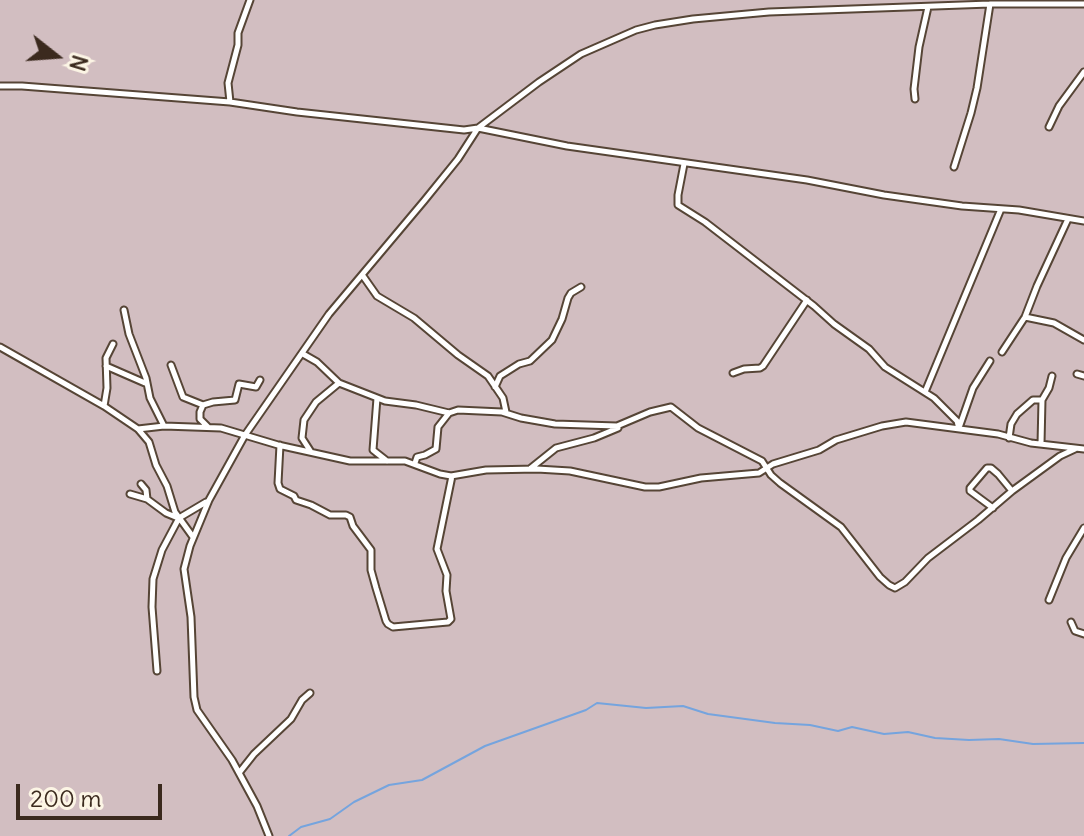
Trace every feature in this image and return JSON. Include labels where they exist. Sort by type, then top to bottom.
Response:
[{"type":"street","points":[[230,102],[228,83],[238,33],[250,0]]},
{"type":"street","points":[[954,167],[977,88],[990,4]]},
{"type":"street","points":[[269,836],[239,773],[195,703],[191,617],[184,569],[193,538],[209,500],[245,435],[329,314],[449,169],[478,128],[581,54],[645,28],[693,19],[769,12],[1084,4]]},
{"type":"street","points":[[915,99],[919,47],[928,7]]},
{"type":"street","points":[[1049,127],[1059,106],[1084,72]]},
{"type":"street","points":[[0,86],[230,102],[464,130],[478,128],[567,146],[807,180],[884,195],[1034,212],[1084,221]]},
{"type":"street","points":[[684,164],[678,205],[807,300],[869,349],[885,367],[944,407],[957,421],[959,428]]},
{"type":"street","points":[[925,392],[1001,209]]},
{"type":"street","points":[[1002,352],[1025,317],[1068,219]]},
{"type":"street","points":[[363,276],[377,296],[414,318],[488,376],[503,398],[506,413]]},
{"type":"street","points":[[495,387],[500,376],[530,361],[552,340],[568,298],[581,287]]},
{"type":"street","points":[[733,373],[763,366],[807,300]]},
{"type":"street","points":[[124,310],[129,334],[161,427]]},
{"type":"street","points":[[1025,317],[1054,323],[1084,340]]},
{"type":"street","points":[[104,406],[106,366],[113,344]]},
{"type":"street","points":[[0,347],[104,406],[138,429],[149,442],[175,512],[193,538]]},
{"type":"street","points":[[303,354],[317,362],[339,383],[377,398],[449,413]]},
{"type":"street","points":[[959,428],[973,388],[990,361]]},
{"type":"street","points":[[171,365],[183,397],[203,405],[235,400],[239,384],[256,387],[260,380]]},
{"type":"street","points":[[106,366],[147,384]]},
{"type":"street","points":[[1077,374],[1084,376]]},
{"type":"street","points":[[1041,444],[1042,400],[1052,376]]},
{"type":"street","points":[[311,453],[302,438],[304,420],[316,402],[339,383]]},
{"type":"street","points":[[377,398],[373,450],[387,461]]},
{"type":"street","points":[[1009,438],[1011,424],[1017,414],[1033,400],[1042,400]]},
{"type":"street","points":[[203,405],[200,419],[209,427]]},
{"type":"street","points":[[530,468],[556,448],[594,438],[650,412],[671,407],[698,428],[762,461],[780,483],[841,527],[880,577],[895,588],[1012,491],[1060,456],[1075,449]]},
{"type":"street","points":[[415,463],[417,457],[436,449],[438,427],[449,413],[458,410],[506,413],[555,424],[622,425]]},
{"type":"street","points":[[138,429],[209,427],[350,461],[405,461],[452,476],[486,470],[530,468],[570,471],[645,487],[755,474],[773,464],[819,450],[836,440],[895,423],[919,422],[1084,449]]},
{"type":"street","points":[[149,442],[161,427]]},
{"type":"street","points":[[280,445],[280,489],[330,515],[350,517],[371,550],[371,570],[376,588],[386,621],[393,627],[448,622],[451,619],[446,591],[447,575],[437,549],[452,476]]},
{"type":"street","points":[[993,508],[970,491],[987,468],[998,474],[1012,491]]},
{"type":"street","points":[[141,484],[146,490],[147,499]]},
{"type":"street","points":[[130,494],[147,499],[179,518]]},
{"type":"street","points":[[157,671],[152,586],[162,550],[179,518],[209,500]]},
{"type":"street","points":[[1049,600],[1066,558],[1084,528]]},
{"type":"street","points":[[1071,622],[1075,631],[1084,634]]},
{"type":"street","points":[[239,773],[291,719],[310,693]]},
{"type":"shaded area","points":[[0,0],[1084,0],[1084,836],[0,836]]},
{"type":"waterway","points":[[289,836],[301,827],[330,819],[354,802],[389,785],[422,780],[485,746],[586,710],[597,703],[646,708],[683,706],[708,714],[838,731],[852,727],[884,734],[908,732],[935,738],[999,739],[1033,744],[1084,743]]}]
